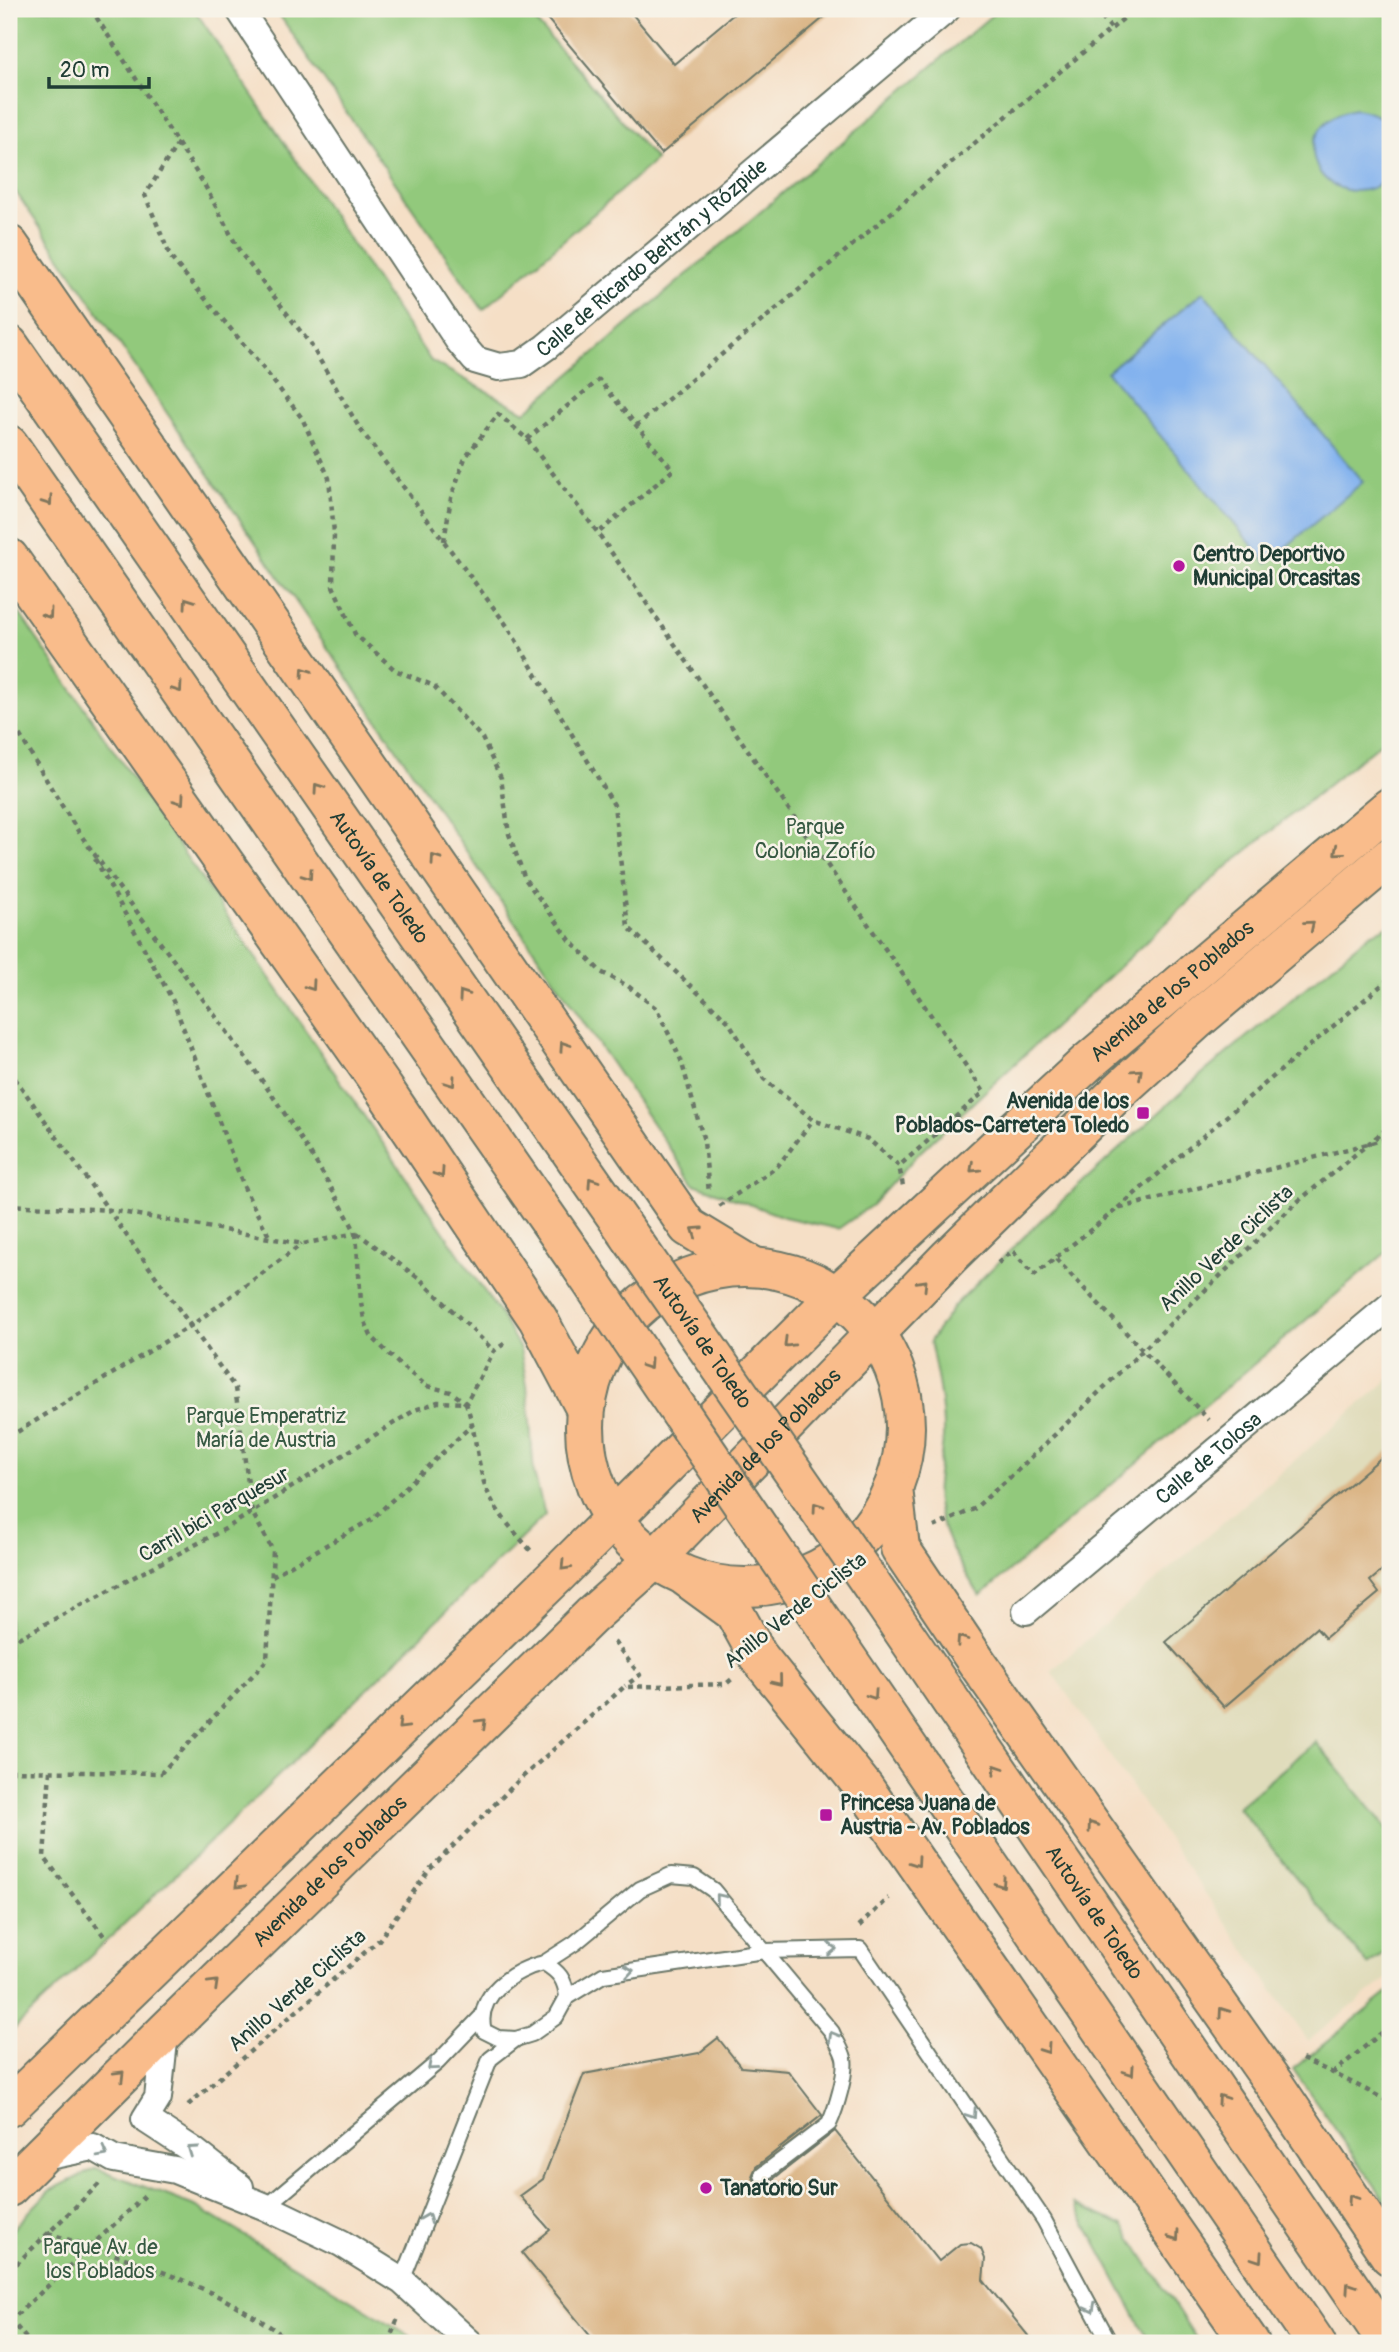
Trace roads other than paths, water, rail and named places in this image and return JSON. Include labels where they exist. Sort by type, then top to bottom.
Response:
[{"type":"main road","points":[[9,245],[688,1227],[754,1267]]},
{"type":"main road","name":"Autovía de Toledo","points":[[9,345],[884,1603],[1388,2343]]},
{"type":"main road","points":[[9,445],[582,1268],[1317,2343]]},
{"type":"main road","points":[[9,558],[384,1089],[538,1319],[583,1404]]},
{"type":"main road","name":"Avenida de los Poblados","points":[[9,2106],[555,1577],[836,1295],[1088,1062],[1390,807]]},
{"type":"main road","name":"Avenida de los Poblados","points":[[9,2187],[591,1616],[670,1568],[876,1333],[949,1257],[1119,1090],[1197,1020],[1389,860]]},
{"type":"main road","points":[[670,1568],[740,1587],[791,1581],[844,1554],[873,1524],[893,1488],[904,1447],[906,1426],[903,1395],[896,1371],[876,1333],[836,1295],[797,1275],[754,1267],[720,1269],[699,1274],[658,1293],[628,1319],[609,1344],[583,1404],[584,1447],[594,1481],[612,1517],[670,1568],[734,1612],[758,1656],[865,1788],[1250,2343]]},
{"type":"main road","points":[[893,1488],[900,1548],[978,1664],[1274,2084],[1390,2256]]},
{"type":"main road","name":"Avenida de los Poblados","points":[[9,2124],[57,2062]]},
{"type":"street","name":"Calle de Ricardo Beltrán y Rózpide","points":[[239,9],[458,340],[475,360],[499,367],[522,364],[546,347],[947,9]]},
{"type":"street","name":"Calle de Tolosa","points":[[1026,1611],[1390,1306]]},
{"type":"street","points":[[165,2032],[158,2098],[145,2119],[194,2151],[266,2207]]},
{"type":"street","points":[[37,2158],[93,2147],[114,2159],[175,2170],[266,2207],[341,2243],[402,2281],[470,2343]]},
{"type":"lane","points":[[266,2207],[438,2062],[480,2018],[486,2000],[504,1983],[528,1966],[544,1963],[575,1943],[640,1889],[671,1875],[694,1877],[713,1890],[832,2032],[844,2058],[841,2087],[830,2124],[762,2175]]},
{"type":"lane","points":[[402,2281],[490,2059],[516,2039],[532,2034],[556,2017],[567,1997],[603,1975],[764,1951],[860,1949],[1044,2220],[1110,2343]]},
{"type":"lane","points":[[544,1963],[556,1970],[565,1982],[567,1997]]},
{"type":"lane","points":[[480,2018],[484,2031],[498,2038],[516,2039]]},
{"type":"water","points":[[1355,109],[1381,118],[1388,126],[1391,136],[1388,174],[1381,183],[1362,191],[1351,191],[1331,183],[1317,167],[1314,156],[1316,137],[1327,122]]},
{"type":"water","points":[[1203,292],[1363,482],[1267,563],[1107,372]]},
{"type":"place","name":"Centro Deportivo Municipal Orcasitas","points":[[1179,566]]},
{"type":"place","name":"Avenida de los Poblados-Carretera Toledo","points":[[1143,1113]]},
{"type":"place","name":"Princesa Juana de Austria - Av. Poblados","points":[[826,1815]]},
{"type":"place","name":"Tanatorio Sur","points":[[706,2188]]},
{"type":"park label","name":"Parque Colonia Zofío","points":[[815,839]]},
{"type":"park label","name":"Parque Emperatriz María de Austria","points":[[266,1428]]},
{"type":"park label","name":"Parque Av. de los Poblados","points":[[100,2259]]}]
